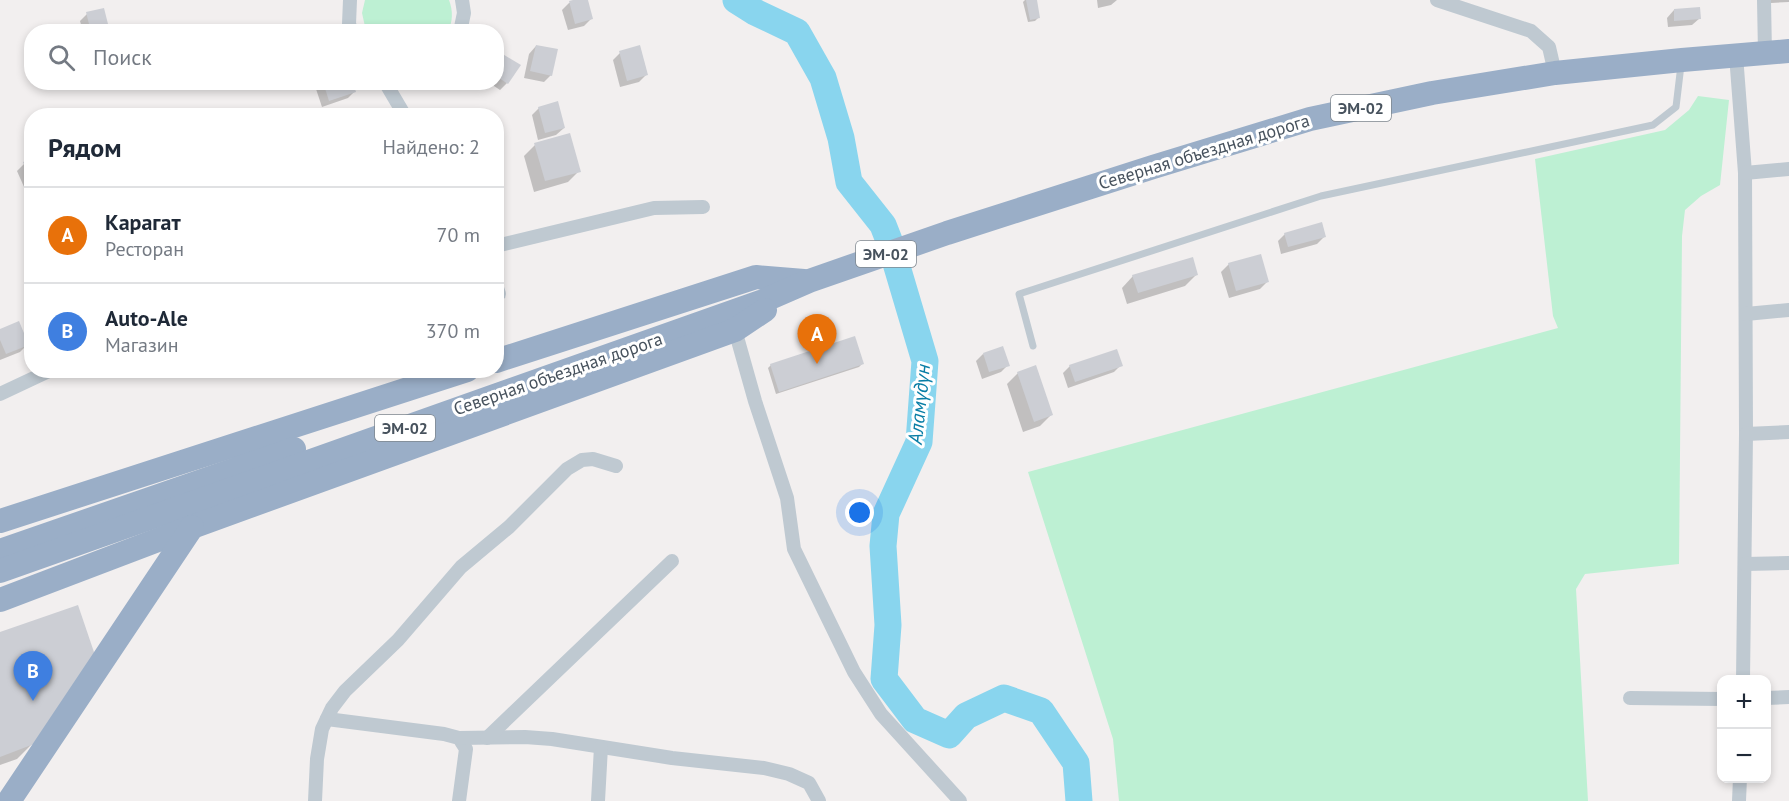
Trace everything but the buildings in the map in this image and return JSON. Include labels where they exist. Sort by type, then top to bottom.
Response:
[{"type":"highway","name":"Северная объездная дорога","points":[[0,571],[752,305],[817,278],[947,233],[1310,119],[1432,93],[1555,73],[1789,51]]},
{"type":"highway","points":[[504,358],[756,277],[817,278]]},
{"type":"highway","name":"Северная объездная дорога","points":[[504,377],[760,288],[817,278]]},
{"type":"highway","points":[[0,600],[192,527],[735,330],[817,278]]},
{"type":"highway","points":[[0,521],[442,378]]},
{"type":"highway","name":"Северная объездная дорога","points":[[0,551],[500,378]]},
{"type":"highway","points":[[9,801],[192,527]]},
{"type":"street","points":[[349,24],[350,0]]},
{"type":"street","points":[[462,0],[464,13],[462,24]]},
{"type":"street","points":[[1437,0],[1531,31],[1550,47],[1555,73]]},
{"type":"street","points":[[1764,0],[1765,53]]},
{"type":"street","points":[[1736,56],[1745,173],[1746,434],[1743,675]]},
{"type":"street","points":[[390,90],[400,108]]},
{"type":"street","points":[[1745,173],[1789,169]]},
{"type":"street","points":[[504,244],[654,208],[703,207]]},
{"type":"street","points":[[1746,314],[1789,310]]},
{"type":"street","points":[[735,330],[755,401],[787,498],[794,549],[854,672],[881,714],[960,801]]},
{"type":"street","points":[[0,394],[34,378]]},
{"type":"street","points":[[1746,434],[1789,432]]},
{"type":"street","points":[[315,801],[317,759],[322,729],[332,708],[345,691],[398,640],[461,567],[509,527],[567,469],[582,460],[593,459],[616,466]]},
{"type":"street","points":[[487,738],[672,561]]},
{"type":"street","points":[[1745,564],[1789,563]]},
{"type":"street","points":[[1771,698],[1789,697]]},
{"type":"street","points":[[1630,698],[1717,699]]},
{"type":"street","points":[[327,719],[444,734],[459,738],[525,737],[672,758],[764,768],[789,774],[809,783],[819,801]]},
{"type":"street","points":[[459,738],[466,749],[459,801]]},
{"type":"street","points":[[598,801],[602,747]]},
{"type":"street","points":[[1739,801],[1740,783]]},
{"type":"lane","points":[[1033,346],[1019,294],[1322,196],[1653,124],[1676,107],[1682,60]]},
{"type":"green space","points":[[365,0],[449,0],[452,12],[451,24],[364,24],[362,13]]},
{"type":"green space","points":[[1698,96],[1729,100],[1720,185],[1701,196],[1685,210],[1682,236],[1679,564],[1585,574],[1576,589],[1588,801],[1119,801],[1113,739],[1028,472],[1558,328],[1553,316],[1535,159],[1665,130],[1689,110]]},
{"type":"waterway","name":"Аламүдүн","points":[[736,0],[755,12],[797,32],[823,78],[841,138],[849,182],[883,225],[925,361],[919,442],[886,514],[883,546],[888,625],[884,679],[915,720],[949,735],[966,716],[1004,698],[1041,711],[1076,763],[1079,801]]},
{"type":"place","name":"Карагат","points":[[817,364]]},
{"type":"place","name":"Auto-Ale","points":[[33,701]]}]
